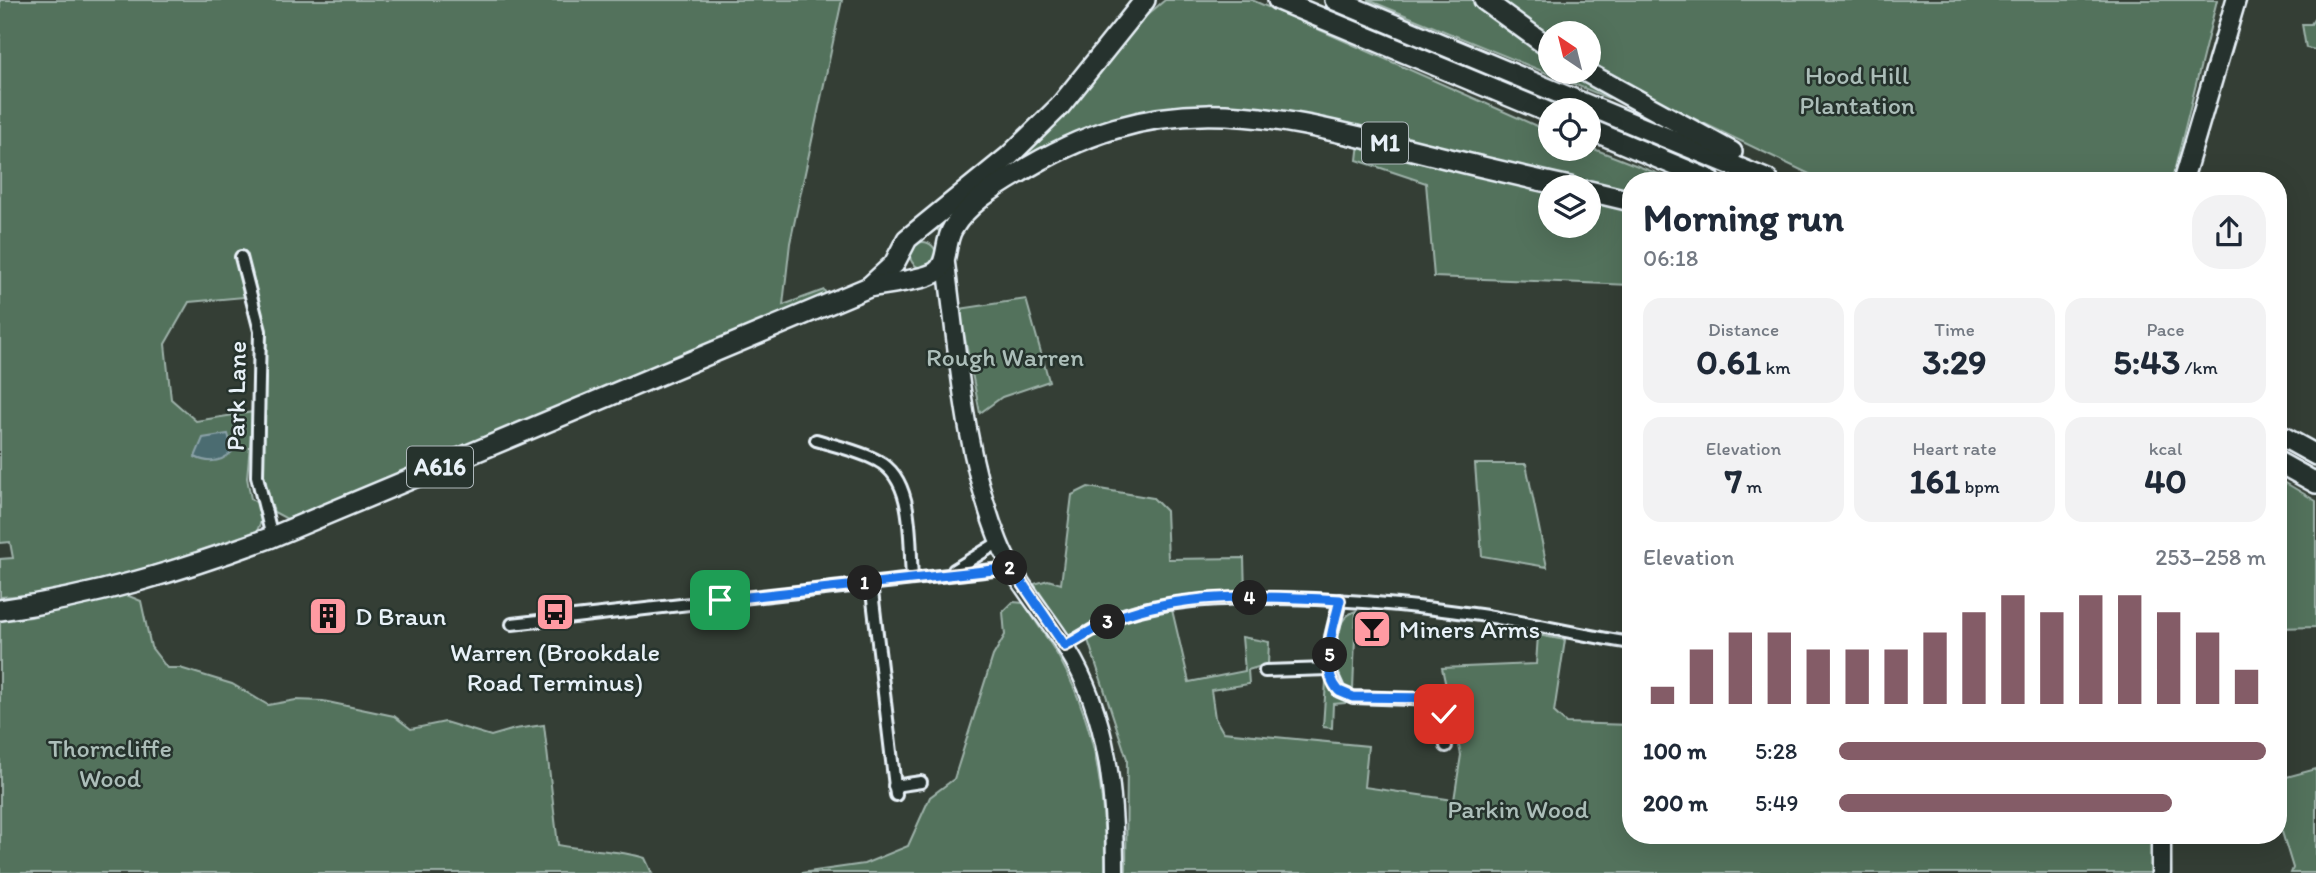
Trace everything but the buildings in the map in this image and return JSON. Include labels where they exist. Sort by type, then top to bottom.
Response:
[{"type":"highway","points":[[1278,0],[1538,108]]},
{"type":"highway","points":[[1335,0],[1749,172]]},
{"type":"highway","points":[[1484,0],[1538,39]]},
{"type":"highway","points":[[913,234],[940,215],[1059,106],[1144,1]]},
{"type":"highway","points":[[1601,80],[1770,172]]},
{"type":"highway","name":"M1","points":[[945,253],[952,229],[972,205],[1043,158],[1098,134],[1178,115],[1220,113],[1298,122],[1538,179]]},
{"type":"highway","points":[[1601,134],[1691,172]]},
{"type":"highway","points":[[1601,194],[1622,199]]},
{"type":"highway","points":[[913,234],[929,233],[941,242],[945,253]]},
{"type":"highway","name":"A616","points":[[869,287],[889,271],[903,245],[913,234]]},
{"type":"highway","name":"A616","points":[[0,610],[60,602],[124,586],[272,537],[869,287],[936,272],[945,253]]},
{"type":"highway","points":[[900,254],[905,268],[920,276]]},
{"type":"highway","points":[[2287,439],[2316,455]]},
{"type":"highway","points":[[2287,467],[2316,483]]},
{"type":"main road","points":[[2185,172],[2236,0]]},
{"type":"main road","points":[[2161,844],[2161,873]]},
{"type":"street","points":[[945,253],[950,303],[977,472],[999,542],[1012,568],[1065,646],[1095,704],[1105,744],[1115,873]]},
{"type":"street","name":"Park Lane","points":[[241,257],[260,331],[257,476],[272,537]]},
{"type":"street","points":[[920,276],[950,303]]},
{"type":"street","points":[[816,440],[879,461],[897,478],[902,488],[912,577]]},
{"type":"street","points":[[946,574],[971,562],[999,542]]},
{"type":"street","points":[[512,624],[912,577],[1012,568]]},
{"type":"street","points":[[871,583],[895,790],[921,782]]},
{"type":"street","points":[[1065,646],[1126,614],[1169,604],[1229,599],[1340,600],[1480,615],[1622,641]]},
{"type":"street","points":[[1340,600],[1331,637],[1329,669],[1334,686],[1346,696],[1437,700],[1444,714],[1446,746]]},
{"type":"street","points":[[1265,671],[1329,669]]},
{"type":"green space","points":[[0,0],[842,0],[790,243],[783,305],[824,290],[827,296],[287,519],[274,512],[262,466],[260,437],[265,348],[264,330],[255,296],[189,302],[165,344],[171,399],[196,421],[253,412],[247,478],[251,499],[259,504],[262,519],[257,531],[97,582],[0,597],[0,559],[13,558],[10,542],[0,543]]},
{"type":"green space","points":[[1165,0],[1252,0],[1538,127],[1538,161],[1601,161],[1601,152],[1653,172],[1622,172],[1622,195],[1601,190],[1601,175],[1541,175],[1291,114],[1106,125],[943,233],[933,227],[1053,127],[1146,16]]},
{"type":"green space","points":[[1368,0],[1474,0],[1538,45],[1538,69]]},
{"type":"green space","name":"Hood Hill Plantation","points":[[1497,0],[2217,0],[2174,172],[1805,172],[1680,112],[1601,69],[1601,21],[1538,21],[1538,29]]},
{"type":"green space","points":[[2316,16],[2316,50],[2306,48],[2302,24],[2311,24]]},
{"type":"green space","points":[[1574,84],[1596,84],[1613,97],[1608,98]]},
{"type":"green space","points":[[1359,143],[1538,188],[1538,238],[1601,238],[1601,203],[1622,209],[1622,285],[1434,277],[1426,183],[1357,160]]},
{"type":"green space","points":[[923,242],[932,246],[936,255],[932,264],[923,268],[914,264],[910,255],[914,246]]},
{"type":"green space","name":"Rough Warren","points":[[1026,299],[1049,381],[1002,397],[980,413],[959,309]]},
{"type":"green space","points":[[1475,464],[1526,464],[1547,567],[1482,556]]},
{"type":"green space","points":[[2287,484],[2316,501],[2316,627],[2287,628]]},
{"type":"green space","name":"Parkin Wood","points":[[1088,487],[1153,498],[1166,511],[1168,559],[1244,558],[1245,593],[1169,597],[1189,682],[1245,671],[1242,637],[1269,642],[1268,664],[1248,670],[1249,684],[1211,690],[1215,718],[1223,732],[1368,746],[1364,787],[1454,800],[1461,755],[1442,668],[1536,664],[1538,635],[1565,640],[1554,712],[1566,723],[1622,725],[1622,844],[2152,844],[2153,873],[1126,873],[1127,759],[1086,634],[1073,642],[1034,584],[1048,580],[1061,584],[1072,495]]},
{"type":"green space","name":"Thorncliffe Wood","points":[[124,594],[141,601],[151,647],[167,668],[180,668],[232,684],[268,705],[296,700],[323,701],[394,716],[411,729],[445,722],[491,736],[544,725],[558,845],[645,858],[652,873],[0,873],[0,621],[31,617]]},
{"type":"green space","points":[[1013,602],[1024,603],[1053,648],[1084,713],[1101,792],[1105,873],[801,873],[864,864],[908,846],[930,797],[954,779],[993,656],[1005,635],[1003,612]]},
{"type":"green space","points":[[1356,611],[1353,690],[1345,703],[1333,704],[1332,728],[1323,727],[1326,682],[1339,677],[1336,649],[1339,630],[1348,615]]},
{"type":"green space","points":[[2316,769],[2316,873],[2291,873],[2293,868],[2286,844],[2287,777]]},
{"type":"water","points":[[228,434],[233,451],[229,455],[215,461],[195,457],[203,438]]},
{"type":"place","name":"Warren (Brookdale Road Terminus)","points":[[555,612]]},
{"type":"place","name":"D Braun","points":[[328,616]]},
{"type":"place","name":"Miners Arms","points":[[1372,629]]},
{"type":"route","points":[[720,600],[909,577],[1012,568],[1065,646],[1102,624],[1126,614],[1169,604],[1243,598],[1340,600],[1331,637],[1329,669],[1334,686],[1346,696],[1353,697],[1432,698],[1437,700],[1444,714]]}]
